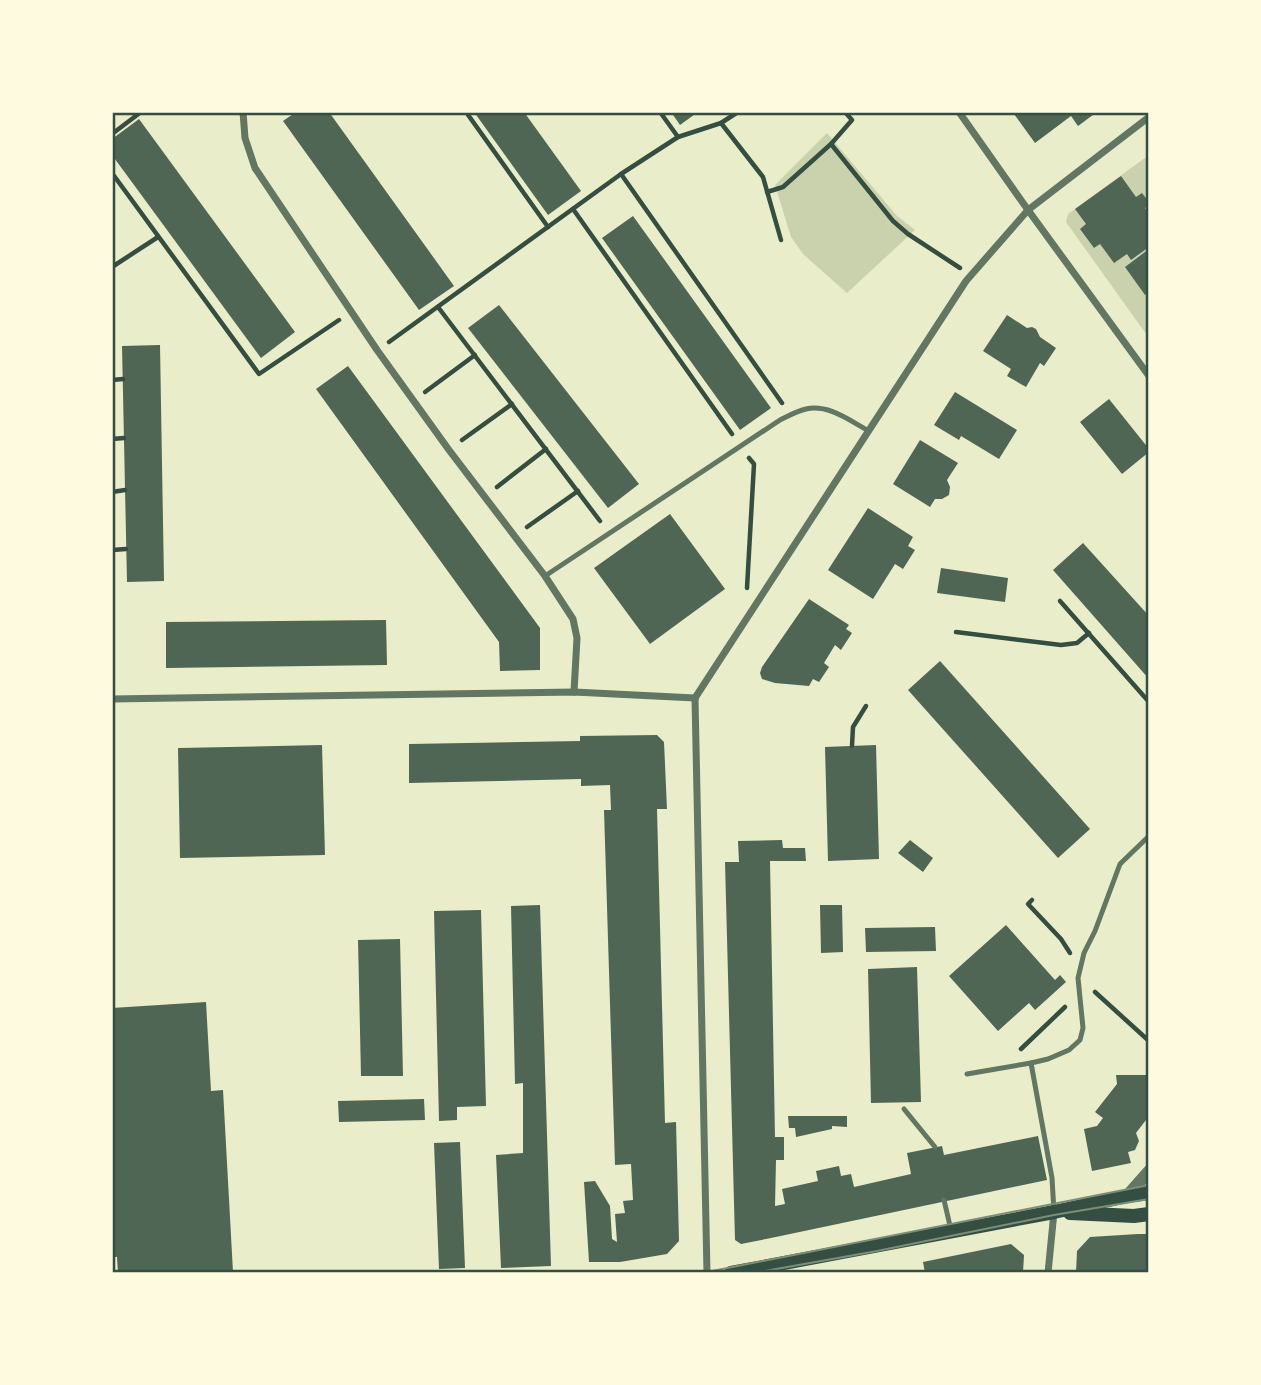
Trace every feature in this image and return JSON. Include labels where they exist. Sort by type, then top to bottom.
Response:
[{"type":"main road","points":[[731,1273],[1149,1193]]},
{"type":"main road","points":[[1054,1212],[1149,1214]]},
{"type":"street","points":[[243,112],[245,138],[256,168],[377,350],[545,576],[573,619],[577,638],[574,692]]},
{"type":"street","points":[[960,112],[1149,376]]},
{"type":"street","points":[[707,1273],[695,698],[971,275],[1028,210],[1149,117]]},
{"type":"street","points":[[112,699],[574,692],[695,698]]},
{"type":"street","points":[[1127,1196],[1149,1171]]},
{"type":"street","points":[[1048,1273],[1054,1212]]},
{"type":"lane","points":[[545,576],[740,445],[780,420],[804,409],[820,407],[835,412],[869,431]]},
{"type":"lane","points":[[967,1074],[1048,1059],[1069,1050],[1080,1040],[1083,1028],[1078,978],[1084,953],[1120,864],[1149,836]]},
{"type":"lane","points":[[1031,1063],[1052,1178],[1054,1212]]},
{"type":"lane","points":[[904,1110],[935,1147]]},
{"type":"lane","points":[[944,1200],[951,1230]]},
{"type":"path","points":[[112,134],[141,112]]},
{"type":"path","points":[[466,112],[548,227]]},
{"type":"path","points":[[660,112],[678,137]]},
{"type":"path","points":[[377,350],[621,174],[678,137],[721,123],[738,112]]},
{"type":"path","points":[[767,192],[783,187],[831,144],[852,120],[845,112]]},
{"type":"path","points":[[721,123],[763,177],[781,240]]},
{"type":"path","points":[[831,144],[893,221],[908,234],[971,275]]},
{"type":"path","points":[[112,173],[259,374],[351,312]]},
{"type":"path","points":[[621,174],[791,415]]},
{"type":"path","points":[[573,209],[754,464],[746,621]]},
{"type":"path","points":[[112,267],[158,237]]},
{"type":"path","points":[[621,277],[627,273]]},
{"type":"path","points":[[438,307],[601,521],[610,515],[621,525]]},
{"type":"path","points":[[654,324],[661,319]]},
{"type":"path","points":[[414,401],[475,355]]},
{"type":"path","points":[[686,369],[693,364]]},
{"type":"path","points":[[112,380],[123,379]]},
{"type":"path","points":[[449,450],[512,404]]},
{"type":"path","points":[[717,413],[724,407]]},
{"type":"path","points":[[112,439],[124,438]]},
{"type":"path","points":[[484,496],[546,449]]},
{"type":"path","points":[[112,492],[125,490]]},
{"type":"path","points":[[515,536],[578,491]]},
{"type":"path","points":[[112,550],[126,549]]},
{"type":"path","points":[[1060,600],[1149,702]]},
{"type":"path","points":[[956,632],[1061,645],[1077,643],[1089,633]]},
{"type":"path","points":[[852,746],[853,727],[866,706]]},
{"type":"path","points":[[1032,900],[1028,904],[1061,939]]},
{"type":"path","points":[[1080,970],[1084,983],[1149,1041]]},
{"type":"path","points":[[1000,1068],[1080,993]]},
{"type":"green space","points":[[827,133],[897,216],[915,230],[847,293],[803,254],[791,237],[775,185]]},
{"type":"green space","points":[[1149,155],[1149,338],[1066,222],[1068,214]]},
{"type":"building","points":[[296,112],[329,112],[454,286],[419,310],[283,121]]},
{"type":"building","points":[[474,112],[524,112],[581,191],[548,215]]},
{"type":"building","points":[[671,112],[698,112],[680,125]]},
{"type":"building","points":[[1097,112],[1078,126],[1071,116],[1035,143],[1014,114]]},
{"type":"building","points":[[139,119],[295,332],[261,358],[112,155],[112,139]]},
{"type":"building","points":[[1121,176],[1136,197],[1142,193],[1149,202],[1145,208],[1149,214],[1149,236],[1146,239],[1149,247],[1131,260],[1127,254],[1114,263],[1100,244],[1094,248],[1080,229],[1086,224],[1075,209]]},
{"type":"building","points":[[633,216],[771,408],[740,430],[602,238]]},
{"type":"building","points":[[1149,249],[1149,292],[1145,295],[1125,267]]},
{"type":"building","points":[[499,305],[639,484],[608,508],[468,328]]},
{"type":"building","points":[[1007,315],[1027,328],[1036,329],[1040,337],[1056,348],[1044,366],[1040,363],[1026,387],[1007,376],[1011,369],[983,351]]},
{"type":"building","points":[[160,345],[164,581],[127,582],[122,346]]},
{"type":"building","points":[[348,366],[540,628],[540,670],[500,671],[499,642],[316,389]]},
{"type":"building","points":[[955,392],[1017,430],[999,459],[961,436],[959,440],[934,425]]},
{"type":"building","points":[[1109,399],[1149,449],[1149,452],[1122,474],[1080,422]]},
{"type":"building","points":[[920,440],[958,463],[947,480],[949,495],[935,499],[930,507],[893,484]]},
{"type":"building","points":[[868,508],[913,537],[908,546],[915,550],[903,569],[895,564],[873,599],[828,570]]},
{"type":"building","points":[[670,514],[725,589],[650,644],[594,568]]},
{"type":"building","points":[[1083,543],[1149,616],[1149,679],[1053,570]]},
{"type":"building","points":[[941,568],[1008,578],[1005,602],[937,593]]},
{"type":"building","points":[[809,599],[849,625],[846,629],[852,633],[841,650],[835,645],[824,663],[829,667],[819,682],[813,679],[809,686],[762,679],[762,667]]},
{"type":"building","points":[[386,620],[387,665],[166,668],[166,622]]},
{"type":"building","points":[[940,661],[1090,829],[1058,858],[908,690]]},
{"type":"building","points":[[657,735],[664,742],[667,809],[657,809],[665,1123],[676,1122],[679,1241],[667,1254],[620,1262],[589,1262],[584,1182],[595,1181],[610,1206],[612,1239],[617,1242],[615,1214],[625,1213],[623,1201],[633,1200],[631,1164],[615,1165],[604,810],[611,810],[610,785],[581,786],[581,779],[409,783],[409,744],[580,741],[580,736]]},
{"type":"building","points":[[322,745],[325,855],[180,858],[178,748]]},
{"type":"building","points":[[876,745],[879,859],[828,861],[825,747]]},
{"type":"building","points":[[782,840],[783,848],[805,848],[806,861],[770,861],[775,1137],[784,1137],[784,1160],[776,1160],[775,1206],[785,1204],[782,1189],[818,1181],[816,1171],[839,1166],[841,1176],[851,1174],[854,1187],[911,1174],[907,1153],[942,1146],[944,1155],[1038,1136],[1047,1180],[741,1244],[735,1240],[725,862],[739,862],[738,841]]},
{"type":"building","points":[[910,840],[933,858],[923,872],[898,853]]},
{"type":"building","points":[[540,905],[551,1266],[501,1268],[496,1155],[523,1153],[523,1083],[515,1084],[511,906]]},
{"type":"building","points":[[820,905],[842,905],[843,952],[821,953]]},
{"type":"building","points":[[481,910],[486,1106],[457,1107],[457,1120],[439,1121],[434,911]]},
{"type":"building","points":[[1006,925],[1055,980],[1060,975],[1066,982],[1035,1010],[1029,1003],[998,1031],[949,976]]},
{"type":"building","points":[[935,927],[936,951],[866,952],[865,928]]},
{"type":"building","points":[[400,939],[403,1076],[361,1076],[358,940]]},
{"type":"building","points":[[917,967],[921,1102],[871,1103],[868,969]]},
{"type":"building","points":[[206,1002],[211,1091],[223,1090],[233,1272],[118,1273],[117,1257],[114,1257],[112,1216],[112,1008]]},
{"type":"building","points":[[1116,1075],[1146,1075],[1149,1116],[1136,1133],[1139,1141],[1135,1150],[1128,1152],[1131,1163],[1092,1171],[1084,1129],[1097,1126],[1103,1118],[1095,1112],[1117,1084]]},
{"type":"building","points":[[424,1099],[425,1120],[339,1122],[338,1101]]},
{"type":"building","points":[[788,1116],[847,1116],[847,1127],[832,1126],[832,1129],[796,1137],[795,1128],[789,1128]]},
{"type":"building","points":[[460,1142],[465,1268],[439,1269],[434,1143]]},
{"type":"building","points":[[1149,1234],[1149,1273],[1076,1273],[1077,1251],[1090,1237]]},
{"type":"building","points":[[1011,1244],[1024,1255],[1023,1273],[925,1273],[923,1262]]},
{"type":"tram line","points":[[702,1273],[1149,1185]]},
{"type":"tram line","points":[[754,1273],[1149,1199]]}]
